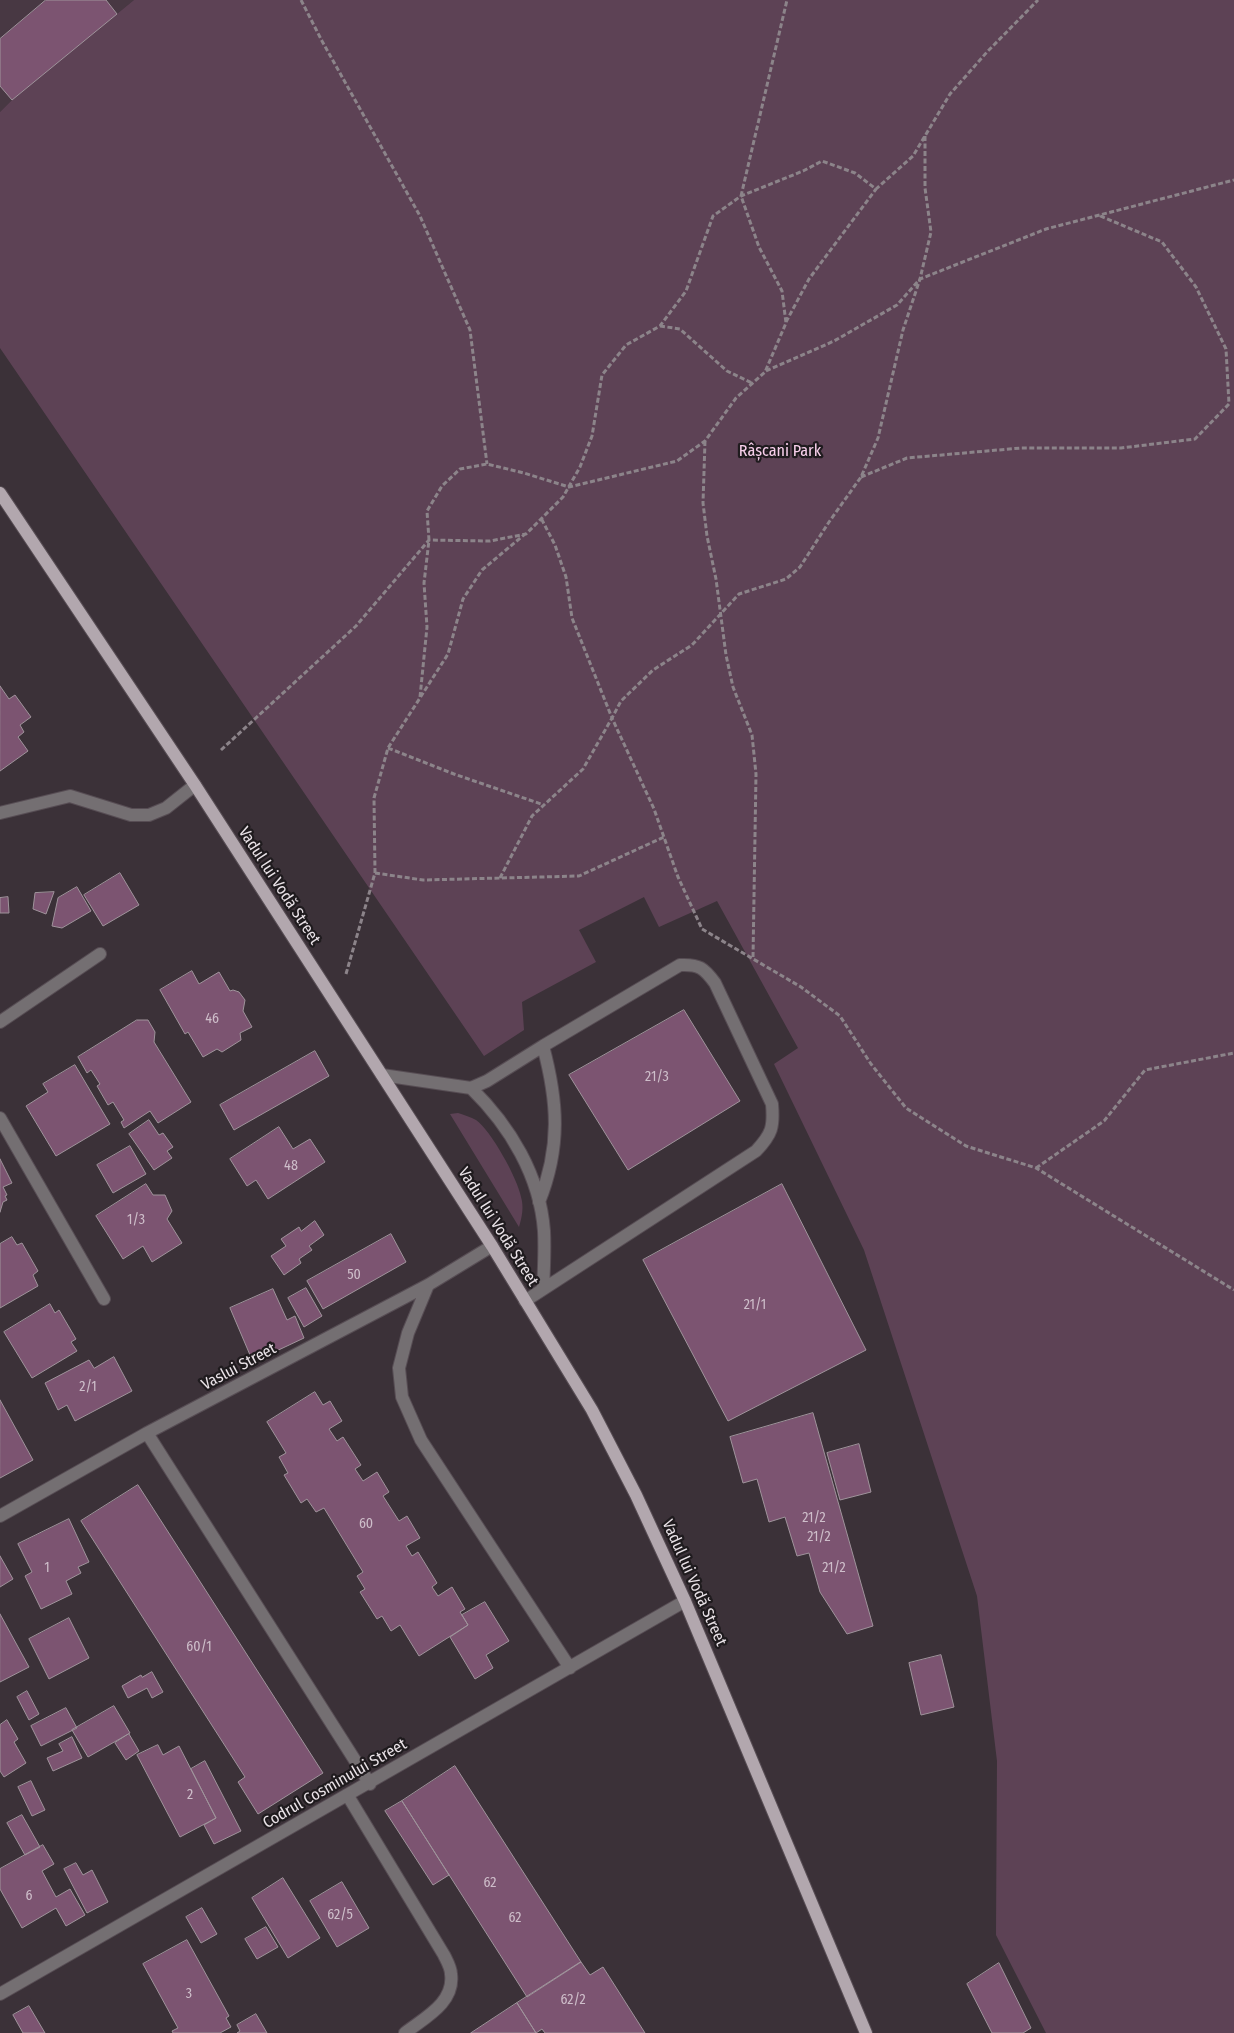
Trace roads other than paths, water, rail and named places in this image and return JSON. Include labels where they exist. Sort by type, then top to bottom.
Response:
[{"type":"main road","name":"Vadul lui Vodă Street","points":[[0,493],[195,785],[492,1246],[592,1410],[636,1495],[685,1601],[866,2033]]},
{"type":"street","points":[[0,813],[70,796],[131,815],[149,815],[166,808],[195,785]]},
{"type":"street","points":[[0,1022],[100,954]]},
{"type":"street","points":[[382,1075],[471,1088],[487,1081],[680,965],[692,965],[706,970],[715,983],[772,1104],[774,1123],[769,1138],[756,1151],[525,1300]]},
{"type":"street","points":[[540,1202],[552,1166],[555,1128],[555,1101],[550,1071],[543,1046]]},
{"type":"street","points":[[471,1088],[496,1114],[512,1138],[529,1170],[540,1202],[544,1230],[543,1288]]},
{"type":"street","points":[[0,1118],[104,1299]]},
{"type":"street","name":"Vaslui Street","points":[[0,1516],[148,1433],[428,1285],[492,1246]]},
{"type":"street","points":[[428,1285],[408,1332],[399,1368],[402,1397],[421,1440],[570,1668]]},
{"type":"street","points":[[148,1433],[370,1784]]},
{"type":"street","name":"Codrul Cosminului Street","points":[[0,1994],[370,1784],[685,1601]]},
{"type":"street","points":[[348,1796],[444,1955],[451,1974],[450,1990],[443,2004],[404,2033]]},
{"type":"park label","name":"Râșcani Park","points":[[780,452]]}]
